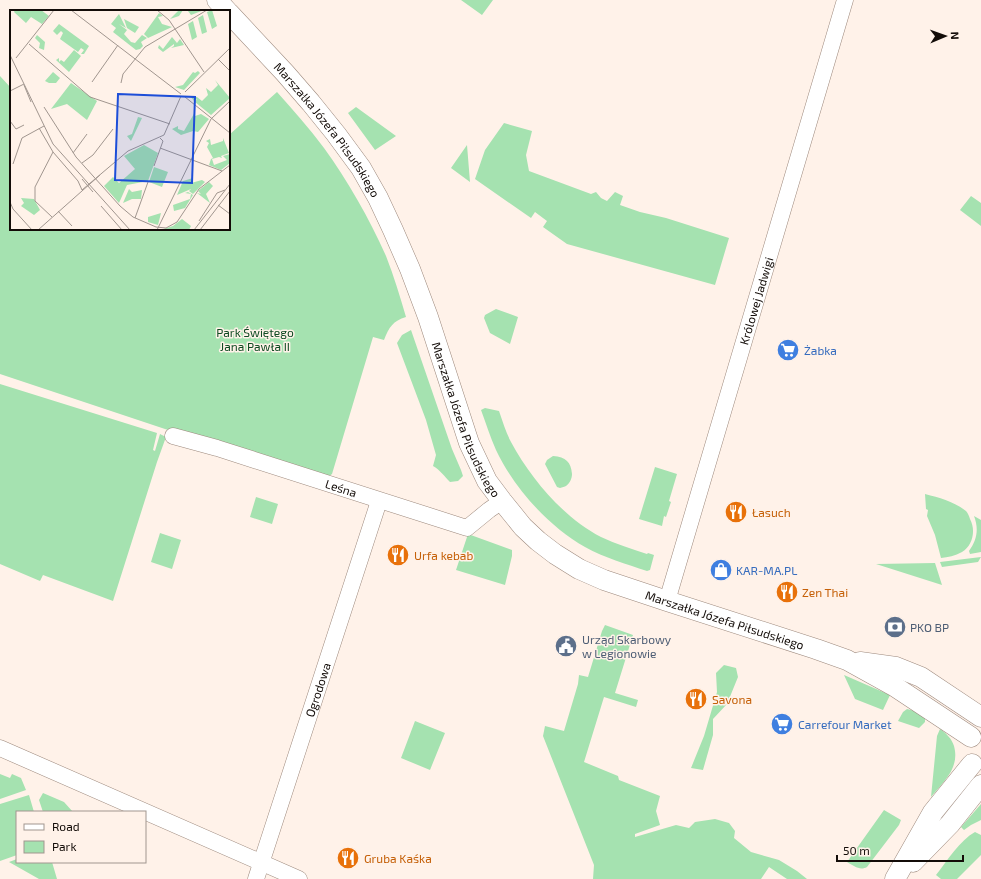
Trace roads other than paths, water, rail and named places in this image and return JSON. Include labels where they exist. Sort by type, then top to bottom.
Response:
[{"type":"street","name":"Marszałka Józefa Piłsudskiego","points":[[217,0],[226,10]]},
{"type":"street","name":"Królowej Jadwigi","points":[[667,601],[845,0]]},
{"type":"street","name":"Marszałka Józefa Piłsudskiego","points":[[230,14],[285,73],[336,134],[361,168],[378,198],[410,269],[428,317],[469,443],[487,481],[502,501],[538,541],[573,565],[604,580],[847,660],[976,730]]},
{"type":"street","name":"Leśna","points":[[173,436],[217,448],[467,528],[488,510],[502,501]]},
{"type":"street","name":"Ogrodowa","points":[[256,879],[379,501]]},
{"type":"street","name":"Marszałka Józefa Piłsudskiego","points":[[847,660],[896,666],[921,677],[981,717]]},
{"type":"street","points":[[896,878],[933,812],[977,770],[969,752],[976,730]]},
{"type":"street","points":[[0,748],[145,811]]},
{"type":"street","points":[[896,878],[950,824],[981,785]]},
{"type":"street","points":[[146,812],[299,879]]},
{"type":"place","name":"Żabka","points":[[788,350]]},
{"type":"place","name":"Łasuch","points":[[736,512]]},
{"type":"place","name":"Urfa kebab","points":[[398,555]]},
{"type":"place","name":"KAR-MA.PL","points":[[721,570]]},
{"type":"place","name":"Zen Thai","points":[[787,592]]},
{"type":"place","name":"PKO BP","points":[[895,627]]},
{"type":"place","name":"Urząd Skarbowy w Legionowie","points":[[566,646]]},
{"type":"place","name":"Savona","points":[[696,699]]},
{"type":"place","name":"Carrefour Market","points":[[782,724]]},
{"type":"place","name":"Gruba Kaśka","points":[[348,858]]},
{"type":"park label","name":"Park Świętego Jana Pawła II","points":[[255,339]]}]
